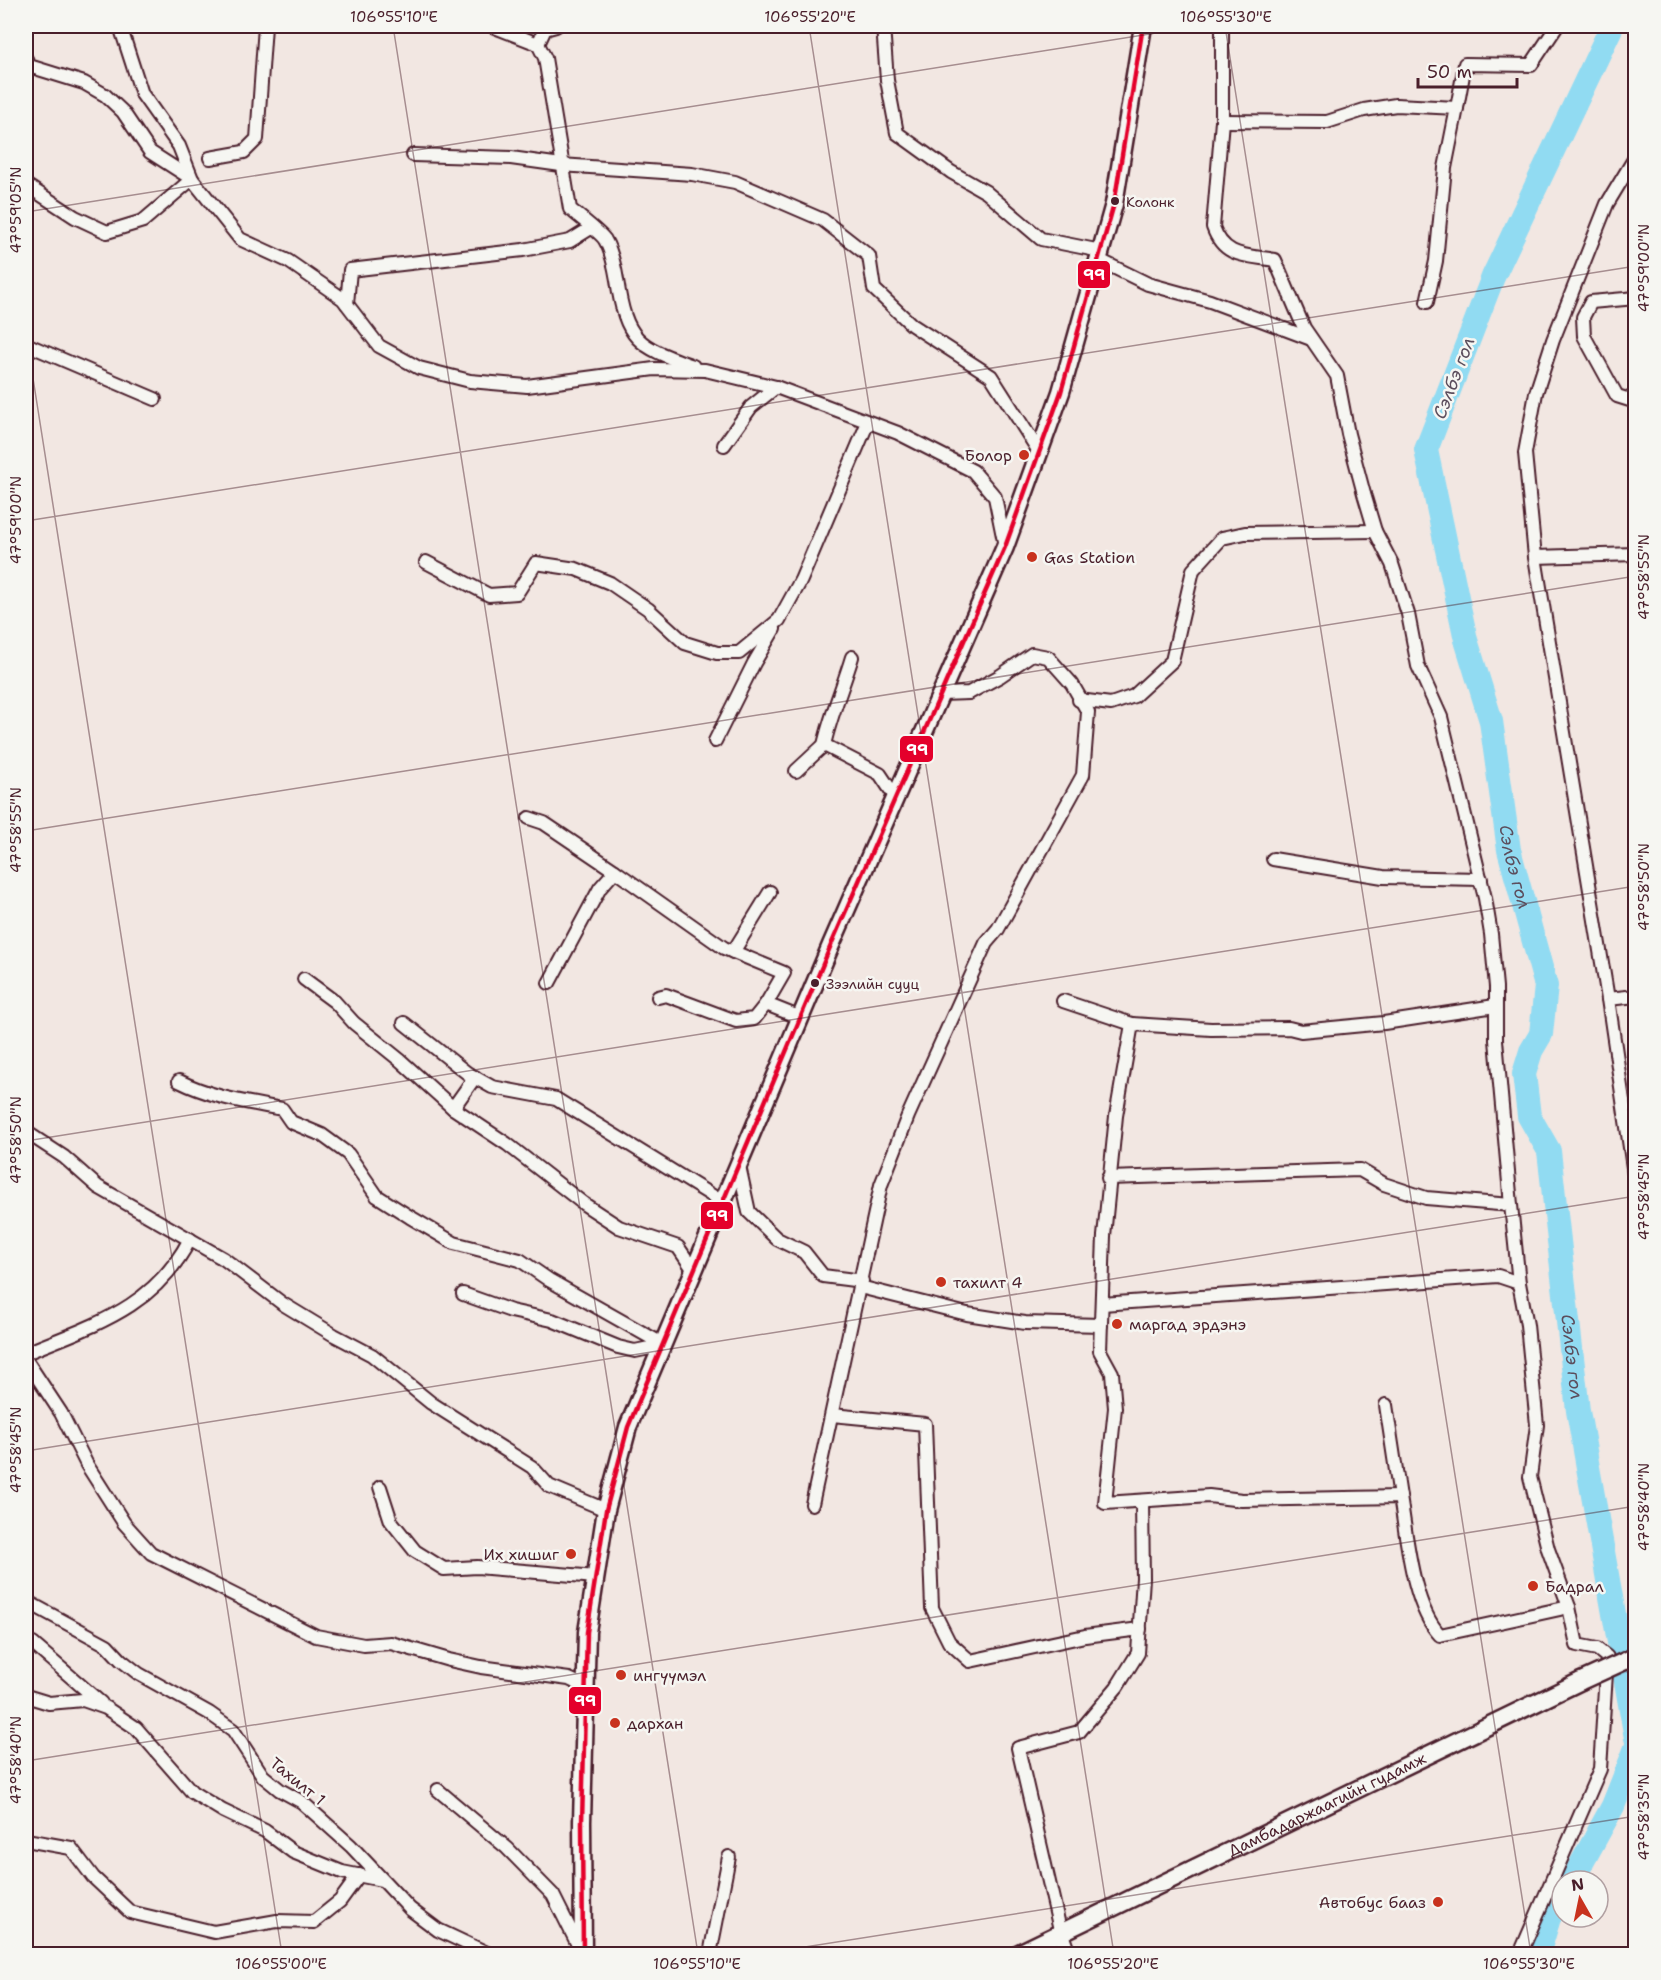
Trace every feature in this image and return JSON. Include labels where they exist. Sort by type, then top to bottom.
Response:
[{"type":"main road","points":[[583,1954],[582,1822],[588,1632],[606,1510],[628,1427],[801,1018],[1005,547],[1040,453],[1061,392],[1114,204],[1143,26]]},
{"type":"main road","name":"Дамбадаржаагийн гудамж","points":[[1017,1954],[1635,1656]]},
{"type":"street","points":[[120,26],[142,94],[179,146],[192,179],[240,239],[288,261],[347,304],[379,346],[419,368],[470,381],[526,386],[654,369],[705,370]]},
{"type":"street","points":[[210,158],[244,152],[257,139],[265,26]]},
{"type":"street","points":[[492,26],[538,44]]},
{"type":"street","points":[[556,26],[545,29],[538,44],[547,69],[570,209],[605,238],[615,272],[622,315],[634,336],[654,352],[705,370],[776,387],[898,433],[973,471],[995,497],[1005,547]]},
{"type":"street","points":[[883,26],[887,80],[897,133],[951,172],[986,192],[1041,239],[1100,256],[1148,284],[1210,301],[1311,339]]},
{"type":"street","points":[[1222,26],[1222,121],[1213,227],[1218,242],[1232,252],[1275,260],[1304,328],[1337,376],[1348,434],[1376,531],[1392,564],[1408,614],[1418,666],[1441,717],[1460,802],[1481,879],[1491,942],[1511,1205],[1519,1283],[1527,1325],[1536,1425],[1530,1477],[1548,1549],[1569,1607],[1577,1645],[1597,1649],[1607,1657],[1600,1769],[1520,1954]]},
{"type":"street","points":[[1427,302],[1436,261],[1444,168],[1465,64],[1531,64],[1557,26]]},
{"type":"street","points":[[27,64],[84,83],[105,95],[123,112],[150,152],[192,179]]},
{"type":"street","points":[[1222,121],[1327,122],[1364,110],[1395,105],[1457,108]]},
{"type":"street","points":[[413,155],[472,159],[511,158],[561,165],[692,174],[735,182],[823,220],[869,256],[874,289],[912,325],[991,376],[1040,453]]},
{"type":"street","points":[[1635,156],[1607,204],[1553,340],[1536,393],[1525,453],[1535,557],[1632,1143],[1635,1188]]},
{"type":"street","points":[[26,185],[75,217],[107,232],[143,221],[192,179]]},
{"type":"street","points":[[347,304],[350,270],[523,250],[570,241],[591,228]]},
{"type":"street","points":[[1635,298],[1591,302],[1583,317],[1584,336],[1617,396],[1635,402]]},
{"type":"street","points":[[26,344],[155,399]]},
{"type":"street","points":[[724,445],[750,407],[776,387]]},
{"type":"street","points":[[715,741],[754,663],[801,580],[868,422]]},
{"type":"street","points":[[1079,700],[1112,704],[1134,696],[1172,661],[1193,570],[1222,538],[1245,533],[1376,531]]},
{"type":"street","points":[[1535,557],[1635,554]]},
{"type":"street","points":[[426,562],[489,595],[517,593],[536,563],[576,569],[609,583],[648,609],[685,643],[717,653],[739,653],[779,620]]},
{"type":"street","points":[[812,1504],[881,1185],[908,1116],[986,943],[998,929],[1083,775],[1088,712],[1079,700],[1072,684],[1048,657],[1032,654],[1000,676],[969,693],[941,694]]},
{"type":"street","points":[[796,771],[824,745],[830,716],[843,687],[852,657]]},
{"type":"street","points":[[824,745],[880,774],[896,798]]},
{"type":"street","points":[[529,818],[544,822],[733,952],[784,973],[766,1004],[754,1019],[736,1021],[666,995],[658,997]]},
{"type":"street","points":[[1273,858],[1383,877],[1481,879]]},
{"type":"street","points":[[549,983],[600,888],[615,871]]},
{"type":"street","points":[[733,952],[770,892]]},
{"type":"street","points":[[304,979],[335,1002],[354,1023],[453,1108],[507,1144],[584,1204],[619,1227],[678,1247],[695,1272]]},
{"type":"street","points":[[1608,999],[1635,996]]},
{"type":"street","points":[[1063,1001],[1132,1024],[1210,1029],[1289,1028],[1301,1031],[1384,1023],[1495,1006]]},
{"type":"street","points":[[766,1004],[801,1018]]},
{"type":"street","points":[[404,1023],[474,1077],[492,1087],[556,1099],[724,1203]]},
{"type":"street","points":[[1132,1024],[1108,1178],[1100,1351],[1112,1373],[1115,1408],[1105,1503],[1209,1496],[1242,1500],[1400,1497]]},
{"type":"street","points":[[453,1108],[474,1077]]},
{"type":"street","points":[[179,1081],[203,1093],[227,1100],[282,1109],[291,1122],[322,1136],[348,1154],[377,1196],[410,1217],[454,1243],[520,1260],[549,1280],[664,1344]]},
{"type":"street","points":[[26,1132],[64,1157],[98,1187],[190,1239],[259,1283],[283,1304],[372,1355],[430,1403],[532,1467],[549,1486],[606,1510]]},
{"type":"street","points":[[739,1166],[749,1212],[777,1239],[804,1252],[823,1276],[861,1284],[968,1314],[1025,1323],[1101,1325]]},
{"type":"street","points":[[1108,1178],[1360,1170],[1384,1184],[1426,1198],[1511,1205]]},
{"type":"street","points":[[26,1353],[129,1309],[150,1293],[181,1256],[190,1239]]},
{"type":"street","points":[[1102,1304],[1498,1276],[1519,1283]]},
{"type":"street","points":[[463,1294],[511,1311],[552,1320],[618,1347],[636,1351],[664,1344]]},
{"type":"street","points":[[26,1360],[61,1413],[87,1464],[124,1523],[151,1553],[316,1636],[364,1645],[391,1643],[449,1660],[569,1679],[586,1687]]},
{"type":"street","points":[[1386,1405],[1415,1581],[1431,1626],[1440,1635],[1569,1607]]},
{"type":"street","points":[[832,1416],[925,1424],[932,1608],[949,1642],[970,1660],[1085,1635],[1140,1629]]},
{"type":"street","points":[[380,1487],[391,1521],[414,1551],[444,1569],[477,1567],[596,1577]]},
{"type":"street","points":[[1068,1954],[1060,1934],[1018,1748],[1079,1732],[1117,1687],[1138,1653],[1143,1578],[1142,1501]]},
{"type":"street","name":"Тахилт 1","points":[[26,1601],[107,1645],[139,1674],[209,1713],[232,1730],[262,1776],[280,1791],[302,1802],[351,1846],[410,1909],[438,1930],[489,1954]]},
{"type":"street","points":[[33,1644],[106,1708],[136,1728],[192,1792],[223,1811],[265,1831],[293,1852],[342,1872],[382,1880]]},
{"type":"street","points":[[26,1696],[49,1703],[83,1700],[106,1708]]},
{"type":"street","points":[[438,1790],[507,1848],[553,1895],[583,1954]]},
{"type":"street","points":[[26,1840],[71,1848],[93,1877],[130,1911],[214,1932],[277,1921],[314,1922],[340,1901],[359,1875]]},
{"type":"street","points":[[710,1954],[729,1857]]},
{"type":"waterway","name":"Сэлбэ гол","points":[[1612,26],[1493,277],[1426,450],[1466,640],[1491,721],[1509,850],[1546,986],[1541,1034],[1531,1051],[1524,1074],[1529,1116],[1549,1151],[1578,1411],[1636,1738]]},
{"type":"waterway","name":"Сэлбэ гол","points":[[1579,1869],[1613,1806],[1636,1748]]},
{"type":"waterway","name":"Сэлбэ гол","points":[[1538,1954],[1550,1916]]},
{"type":"transit line","name":"99","points":[[583,1954],[582,1822],[587,1632],[606,1510],[628,1427],[831,945],[1005,547],[1061,392],[1114,204],[1143,26]]},
{"type":"place","name":"Колонк","points":[[1115,201]]},
{"type":"place","name":"Болор","points":[[1024,455]]},
{"type":"place","name":"Gas Station","points":[[1032,557]]},
{"type":"place","name":"Зээлийн сууц","points":[[815,983]]},
{"type":"place","name":"тахилт 4","points":[[941,1282]]},
{"type":"place","name":"маргад эрдэнэ","points":[[1117,1324]]},
{"type":"place","name":"Их хишиг","points":[[571,1554]]},
{"type":"place","name":"Бадрал","points":[[1533,1586]]},
{"type":"place","name":"ингүүмэл","points":[[621,1675]]},
{"type":"place","name":"дархан","points":[[615,1723]]},
{"type":"place","name":"Автобус бааз","points":[[1438,1902]]}]
